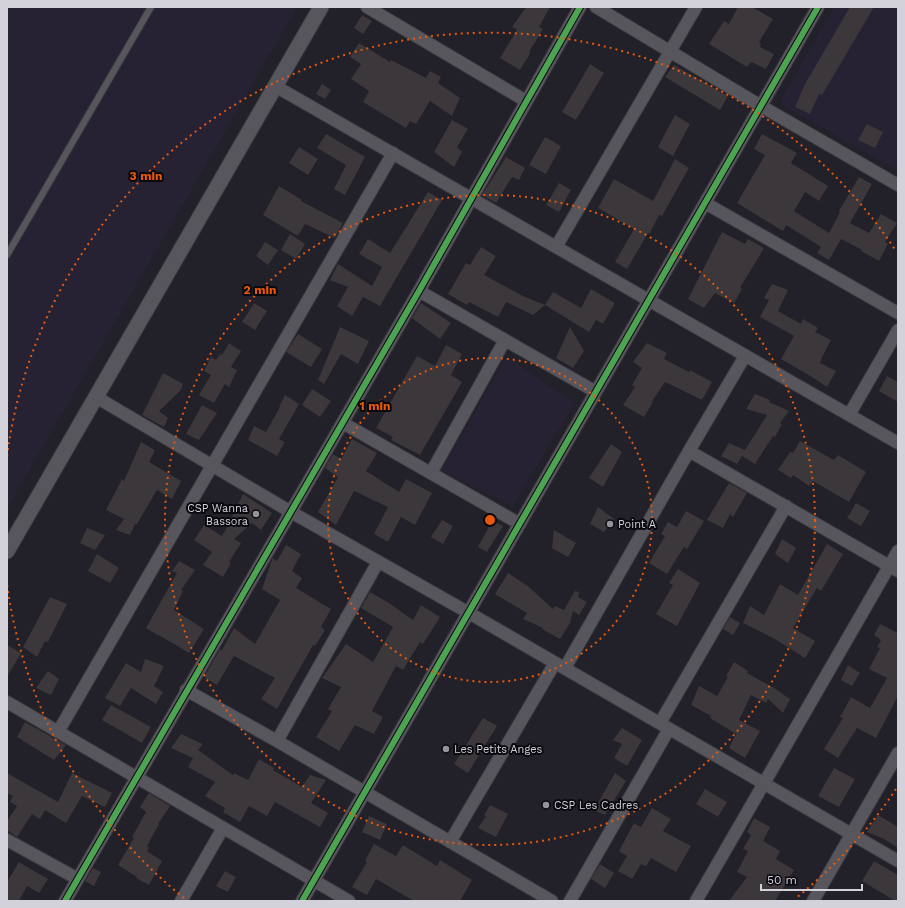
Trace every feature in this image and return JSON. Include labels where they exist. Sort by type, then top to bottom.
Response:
[{"type":"street","points":[[7,551],[321,7]]},
{"type":"street","points":[[367,7],[526,101]]},
{"type":"street","points":[[65,901],[186,690],[343,423],[580,7]]},
{"type":"street","points":[[596,7],[761,106],[898,185]]},
{"type":"street","points":[[556,247],[696,7]]},
{"type":"street","points":[[302,901],[818,7]]},
{"type":"street","points":[[275,86],[898,443]]},
{"type":"street","points":[[58,732],[393,153]]},
{"type":"street","points":[[705,203],[898,313]]},
{"type":"street","points":[[419,291],[596,392]]},
{"type":"street","points":[[849,415],[898,330]]},
{"type":"street","points":[[431,473],[505,340]]},
{"type":"street","points":[[450,842],[560,666],[745,356]]},
{"type":"street","points":[[96,397],[291,512],[898,861]]},
{"type":"street","points":[[343,423],[520,524]]},
{"type":"street","points":[[689,450],[894,568]]},
{"type":"street","points":[[570,901],[786,506]]},
{"type":"street","points":[[696,901],[764,783],[894,568],[898,551]]},
{"type":"street","points":[[277,741],[378,562]]},
{"type":"street","points":[[186,690],[277,741],[552,901]]},
{"type":"street","points":[[7,702],[349,901]]},
{"type":"street","points":[[813,901],[898,753]]},
{"type":"street","points":[[181,901],[223,828]]},
{"type":"street","points":[[7,840],[78,879]]},
{"type":"lane","points":[[7,255],[151,7]]},
{"type":"shaded area","points":[[7,7],[297,7],[7,509]]},
{"type":"shaded area","points":[[834,7],[898,7],[898,171],[779,103]]},
{"type":"shaded area","points":[[507,357],[575,402],[513,506],[441,470]]},
{"type":"building","points":[[526,7],[550,7],[539,27],[543,29],[520,70],[500,58],[517,30],[512,27]]},
{"type":"building","points":[[738,7],[752,7],[773,19],[759,42],[761,44],[760,47],[774,54],[766,69],[751,62],[747,67],[709,44],[724,21],[729,24]]},
{"type":"building","points":[[850,7],[874,7],[822,95],[819,94],[810,114],[795,107],[805,84]]},
{"type":"building","points":[[362,15],[372,21],[363,34],[354,28]]},
{"type":"building","points":[[359,43],[390,62],[391,60],[426,78],[430,71],[441,77],[438,83],[460,98],[452,116],[430,101],[416,124],[410,121],[406,128],[363,102],[369,91],[351,79],[361,64],[350,57]]},
{"type":"building","points":[[590,64],[604,73],[576,120],[562,112]]},
{"type":"building","points":[[674,65],[728,96],[720,110],[665,77]]},
{"type":"building","points":[[322,84],[331,90],[325,99],[316,94]]},
{"type":"building","points":[[675,115],[690,124],[673,156],[658,147]]},
{"type":"building","points":[[452,120],[468,129],[457,147],[462,152],[454,167],[434,152]]},
{"type":"building","points":[[867,124],[883,132],[875,148],[858,140]]},
{"type":"building","points":[[326,134],[365,157],[345,195],[334,189],[346,165],[317,148]]},
{"type":"building","points":[[762,134],[797,153],[791,163],[828,186],[819,201],[805,192],[794,211],[829,233],[840,212],[839,211],[859,177],[872,184],[850,223],[869,233],[881,214],[897,223],[885,242],[888,244],[879,261],[841,239],[829,260],[817,253],[821,247],[786,225],[783,231],[737,203],[765,155],[754,149]]},
{"type":"building","points":[[545,137],[561,146],[546,174],[529,165]]},
{"type":"building","points":[[299,147],[318,159],[308,175],[289,163]]},
{"type":"building","points":[[506,157],[525,168],[519,180],[512,177],[496,203],[482,195]]},
{"type":"building","points":[[675,159],[689,168],[662,216],[659,215],[650,233],[648,233],[627,269],[615,262],[634,229],[598,208],[614,179],[653,201]]},
{"type":"building","points":[[559,183],[571,190],[559,212],[546,205]]},
{"type":"building","points":[[279,186],[302,200],[301,201],[343,223],[335,238],[305,224],[298,236],[263,215]]},
{"type":"building","points":[[428,192],[442,200],[380,306],[363,297],[352,316],[337,306],[348,287],[330,280],[338,264],[372,286],[382,267],[359,254],[368,239],[390,253]]},
{"type":"building","points":[[722,232],[745,244],[748,239],[764,248],[740,288],[742,289],[734,303],[715,293],[704,308],[688,299]]},
{"type":"building","points":[[290,234],[305,244],[296,259],[281,250]]},
{"type":"building","points":[[265,242],[278,250],[268,265],[256,256]]},
{"type":"building","points":[[481,247],[496,256],[484,275],[523,296],[545,305],[533,315],[506,302],[498,317],[469,302],[467,305],[448,294],[466,263],[470,265]]},
{"type":"building","points":[[772,284],[788,290],[778,311],[801,324],[803,319],[818,328],[815,332],[831,340],[820,363],[836,371],[827,387],[781,359],[794,336],[760,317],[769,300],[764,298]]},
{"type":"building","points":[[591,289],[615,303],[603,324],[596,320],[589,332],[545,305],[553,292],[581,308]]},
{"type":"building","points":[[254,303],[267,311],[255,330],[242,322]]},
{"type":"building","points":[[421,303],[451,323],[440,339],[412,318]]},
{"type":"building","points":[[340,327],[369,341],[358,364],[341,354],[324,384],[318,380]]},
{"type":"building","points":[[570,327],[584,351],[573,368],[556,358]]},
{"type":"building","points":[[298,334],[322,349],[311,367],[286,352]]},
{"type":"building","points":[[229,343],[241,351],[231,367],[237,370],[229,387],[225,384],[214,403],[199,395],[211,375],[204,371],[211,357],[216,360],[220,354],[222,355]]},
{"type":"building","points":[[647,343],[667,353],[664,359],[689,372],[690,370],[712,382],[702,400],[665,382],[652,401],[653,402],[644,417],[623,405],[635,387],[632,385],[642,368],[633,362]]},
{"type":"building","points":[[446,345],[462,354],[451,375],[462,382],[420,455],[391,440],[393,437],[376,428],[417,356],[435,366]]},
{"type":"building","points":[[163,373],[183,384],[181,390],[159,411],[168,418],[164,427],[142,415]]},
{"type":"building","points":[[887,376],[898,382],[898,402],[879,391]]},
{"type":"building","points":[[312,389],[331,401],[320,417],[302,405]]},
{"type":"building","points":[[755,394],[770,400],[769,402],[789,411],[780,423],[782,424],[775,437],[773,436],[755,464],[742,456],[737,464],[721,456],[729,443],[745,450],[767,415],[746,409]]},
{"type":"building","points":[[285,395],[299,404],[279,439],[285,442],[277,456],[248,440],[254,426],[266,432]]},
{"type":"building","points":[[202,405],[217,413],[199,440],[186,434]]},
{"type":"building","points":[[352,439],[377,453],[366,471],[399,492],[406,479],[432,493],[415,525],[401,517],[388,542],[374,534],[388,507],[354,491],[336,525],[318,512],[338,477],[325,468],[333,454],[341,459]]},
{"type":"building","points":[[800,441],[834,460],[838,455],[866,472],[849,502],[813,481],[809,486],[793,475],[791,478],[778,470],[790,452],[793,453]]},
{"type":"building","points":[[141,442],[155,450],[149,462],[181,481],[172,499],[157,490],[137,524],[135,524],[130,535],[116,530],[124,519],[106,510],[122,479],[124,481]]},
{"type":"building","points":[[611,444],[622,452],[603,487],[589,478]]},
{"type":"building","points":[[729,483],[747,493],[733,517],[730,514],[723,528],[707,520]]},
{"type":"building","points":[[243,494],[272,513],[261,530],[252,523],[234,539],[241,543],[229,562],[231,563],[223,577],[203,565],[212,552],[194,540],[204,525],[222,536]]},
{"type":"building","points":[[856,503],[870,511],[861,526],[847,518]]},
{"type":"building","points":[[598,507],[614,519],[604,532],[590,524]]},
{"type":"building","points":[[686,511],[704,521],[687,549],[684,547],[667,574],[649,563],[665,536],[661,534],[668,522],[677,527]]},
{"type":"building","points":[[442,520],[453,526],[443,544],[431,537]]},
{"type":"building","points":[[492,521],[503,526],[487,552],[478,547]]},
{"type":"building","points":[[87,528],[105,535],[95,550],[80,543]]},
{"type":"building","points":[[554,530],[576,543],[568,557],[552,548]]},
{"type":"building","points":[[782,539],[796,548],[788,563],[775,554]]},
{"type":"building","points":[[827,544],[843,554],[821,591],[817,588],[793,628],[815,641],[805,658],[773,638],[743,623],[750,606],[764,615],[780,584],[798,595]]},
{"type":"building","points":[[286,545],[301,554],[292,571],[302,578],[296,588],[331,609],[321,627],[325,630],[315,646],[313,645],[277,709],[261,699],[275,678],[234,656],[217,685],[204,677],[220,649],[222,650],[234,628],[255,644],[280,600],[262,589],[272,558],[277,561]]},
{"type":"building","points":[[97,554],[119,568],[110,583],[88,571]]},
{"type":"building","points":[[179,561],[195,570],[181,590],[183,591],[174,610],[204,629],[189,653],[146,628],[177,573],[172,571]]},
{"type":"building","points":[[678,569],[700,583],[677,626],[656,614],[673,585],[669,583]]},
{"type":"building","points":[[508,573],[529,587],[553,609],[555,606],[564,610],[575,591],[579,592],[578,597],[587,602],[579,615],[573,611],[570,623],[560,639],[542,629],[543,628],[523,619],[527,613],[495,594]]},
{"type":"building","points":[[370,592],[413,620],[421,605],[440,617],[423,644],[420,642],[403,670],[396,666],[372,711],[383,717],[374,734],[355,725],[339,751],[316,737],[332,711],[328,709],[341,687],[322,678],[346,644],[373,662],[393,627],[361,608]]},
{"type":"building","points":[[50,597],[67,604],[48,642],[45,641],[37,657],[23,647]]},
{"type":"building","points":[[730,617],[740,623],[733,635],[723,629]]},
{"type":"building","points":[[880,624],[898,633],[898,696],[876,738],[857,728],[838,758],[824,749],[843,718],[840,717],[851,697],[870,708],[887,678],[869,669],[880,648],[877,647],[881,640],[874,635]]},
{"type":"building","points":[[7,645],[21,653],[7,677]]},
{"type":"building","points":[[145,659],[164,666],[154,686],[163,692],[156,704],[131,688],[120,706],[105,698],[126,663],[141,672]]},
{"type":"building","points":[[734,662],[748,671],[747,673],[790,699],[783,713],[768,699],[766,703],[751,695],[739,720],[760,731],[745,758],[729,748],[736,734],[710,718],[711,716],[691,705],[699,686],[717,696],[728,677],[726,676]]},
{"type":"building","points":[[848,665],[860,673],[852,686],[841,680]]},
{"type":"building","points":[[48,671],[59,679],[51,695],[36,688]]},
{"type":"building","points":[[111,705],[151,727],[142,743],[102,720]]},
{"type":"building","points":[[483,718],[497,726],[468,773],[454,764]]},
{"type":"building","points":[[25,722],[66,745],[54,760],[17,737]]},
{"type":"building","points":[[622,728],[642,740],[627,766],[614,758],[622,744],[613,740]]},
{"type":"building","points":[[181,734],[203,744],[198,750],[233,775],[234,773],[248,780],[259,759],[274,768],[273,770],[302,787],[310,775],[326,780],[311,803],[328,813],[320,827],[275,802],[267,816],[249,806],[240,822],[223,812],[225,808],[205,796],[215,782],[188,767],[193,758],[171,748]]},
{"type":"building","points":[[834,768],[855,779],[839,807],[818,796]]},
{"type":"building","points":[[7,773],[58,802],[72,773],[112,793],[105,807],[82,796],[66,823],[45,810],[40,819],[32,814],[17,837],[7,830],[7,821],[17,806],[10,802],[13,796],[7,793]]},
{"type":"building","points":[[615,773],[626,781],[605,815],[594,810]]},
{"type":"building","points":[[705,789],[727,802],[718,817],[696,804]]},
{"type":"building","points":[[149,793],[170,806],[158,824],[147,846],[149,847],[147,851],[162,861],[149,885],[118,865],[134,838],[132,837],[146,812],[140,807]]},
{"type":"building","points":[[490,805],[508,814],[496,837],[478,828],[486,816],[484,815]]},
{"type":"building","points":[[652,808],[671,819],[663,831],[691,846],[676,872],[651,858],[646,866],[641,864],[632,879],[618,871],[627,856],[619,851],[634,823],[641,827]]},
{"type":"building","points":[[878,815],[898,827],[898,848],[884,839],[867,832]]},
{"type":"building","points":[[369,816],[387,824],[380,840],[362,832]]},
{"type":"building","points":[[754,818],[770,827],[763,841],[780,851],[776,859],[794,870],[775,901],[729,901],[747,877],[737,872],[748,851],[743,849],[751,835],[747,832]]},
{"type":"building","points":[[374,844],[396,856],[403,845],[437,866],[440,860],[472,880],[460,901],[414,901],[376,879],[367,895],[352,887],[367,862],[365,861]]},
{"type":"building","points":[[874,861],[898,875],[898,901],[895,901],[862,881]]},
{"type":"building","points":[[19,862],[48,879],[39,893],[27,886],[19,901],[7,901],[7,882]]},
{"type":"building","points":[[600,864],[614,873],[605,888],[591,879]]},
{"type":"building","points":[[93,868],[101,872],[94,886],[85,881]]},
{"type":"building","points":[[225,871],[236,877],[228,892],[216,886]]},
{"type":"cycle path","points":[[65,901],[419,291],[580,7]]},
{"type":"cycle path","points":[[302,901],[818,7]]},
{"type":"place","name":"CSP Wanna Bassora","points":[[256,514]]},
{"type":"place","name":"Point A","points":[[610,524]]},
{"type":"place","name":"Les Petits Anges","points":[[446,749]]},
{"type":"place","name":"CSP Les Cadres","points":[[546,805]]}]
